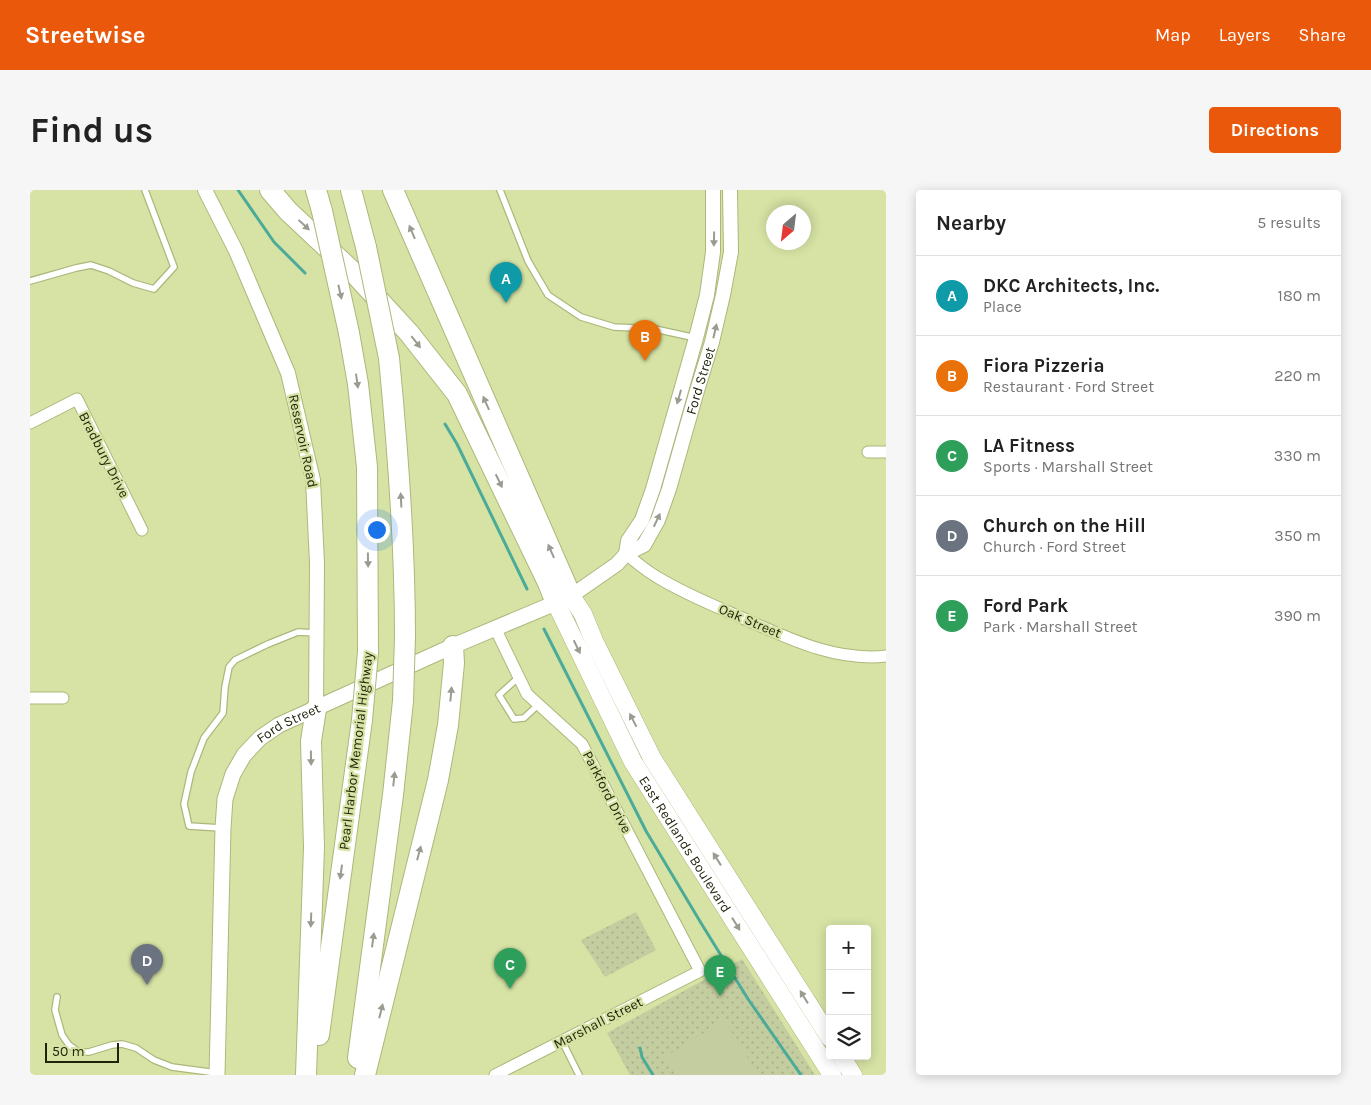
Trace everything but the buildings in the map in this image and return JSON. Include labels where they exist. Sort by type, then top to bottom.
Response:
[{"type":"highway","points":[[270,190],[288,211],[353,272],[409,333],[457,394],[548,583],[564,600]]},
{"type":"highway","name":"Pearl Harbor Memorial Highway","points":[[313,1075],[362,720],[368,652],[367,467],[358,384],[349,332],[316,190]]},
{"type":"highway","points":[[351,190],[366,247],[389,358],[400,471],[405,576],[403,701],[393,795],[355,1075]]},
{"type":"highway","points":[[393,190],[561,575],[564,600]]},
{"type":"highway","points":[[365,1075],[438,780],[448,724],[454,663],[453,646]]},
{"type":"highway","points":[[306,1075],[314,847],[311,741],[316,709]]},
{"type":"main road","name":"Ford Street","points":[[217,1074],[225,800],[233,774],[244,755],[260,738],[279,725],[453,646],[564,600]]},
{"type":"main road","name":"East Redlands Boulevard","points":[[564,600],[583,614],[652,758],[826,1032]]},
{"type":"main road","name":"East Redlands Boulevard","points":[[564,600],[633,762],[832,1075]]},
{"type":"main road","points":[[844,1060],[853,1075]]},
{"type":"street","name":"Reservoir Road","points":[[205,190],[236,251],[288,373],[313,480],[317,563],[316,709]]},
{"type":"street","name":"Ford Street","points":[[626,554],[628,541],[642,520],[653,489],[707,295],[713,252],[713,190]]},
{"type":"street","name":"Ford Street","points":[[564,600],[617,564],[626,554],[644,545],[658,520],[669,489],[712,342],[723,295],[731,252],[730,190]]},
{"type":"street","points":[[696,338],[702,348],[691,382],[696,394]]},
{"type":"street","name":"Bradbury Drive","points":[[30,423],[77,399],[142,530]]},
{"type":"street","points":[[868,452],[886,452]]},
{"type":"street","name":"Oak Street","points":[[626,554],[655,577],[683,592],[811,647],[842,655],[886,656]]},
{"type":"street","name":"Parkford Drive","points":[[495,628],[527,694],[582,744],[700,971]]},
{"type":"street","points":[[30,698],[63,698]]},
{"type":"street","name":"Marshall Street","points":[[495,1075],[700,971]]},
{"type":"lane","points":[[30,282],[91,265],[109,271],[133,283],[154,289],[174,267],[145,190]]},
{"type":"lane","points":[[500,190],[528,260],[548,295],[580,317],[614,327],[654,329],[696,338]]},
{"type":"lane","points":[[223,828],[189,826],[184,804],[191,772],[204,738],[224,713],[225,687],[229,667],[236,660],[298,632],[316,633]]},
{"type":"lane","points":[[519,677],[499,695],[514,719],[524,718],[539,704]]},
{"type":"lane","points":[[57,997],[55,1010],[62,1036],[69,1046],[79,1052],[89,1052],[122,1044],[136,1048],[154,1060],[172,1067],[217,1074]]},
{"type":"lane","points":[[562,1041],[579,1075]]},
{"type":"green space","points":[[636,912],[656,950],[605,977],[581,940]]},
{"type":"green space","points":[[742,959],[815,1075],[630,1075],[607,1033]]},
{"type":"green space","points":[[724,1020],[759,1075],[676,1075],[665,1057]]},
{"type":"waterway","points":[[238,190],[274,242],[305,273]]},
{"type":"waterway","points":[[445,424],[457,444],[527,589]]},
{"type":"waterway","points":[[544,629],[646,831],[748,999],[801,1075]]},
{"type":"waterway","points":[[640,1048],[642,1057],[653,1075]]},
{"type":"place","name":"DKC Architects, Inc.","points":[[506,303]]},
{"type":"place","name":"Fiora Pizzeria","points":[[645,361]]},
{"type":"place","name":"Church on the Hill","points":[[147,985]]},
{"type":"place","name":"LA Fitness","points":[[510,989]]},
{"type":"place","name":"Ford Park","points":[[720,996]]}]
